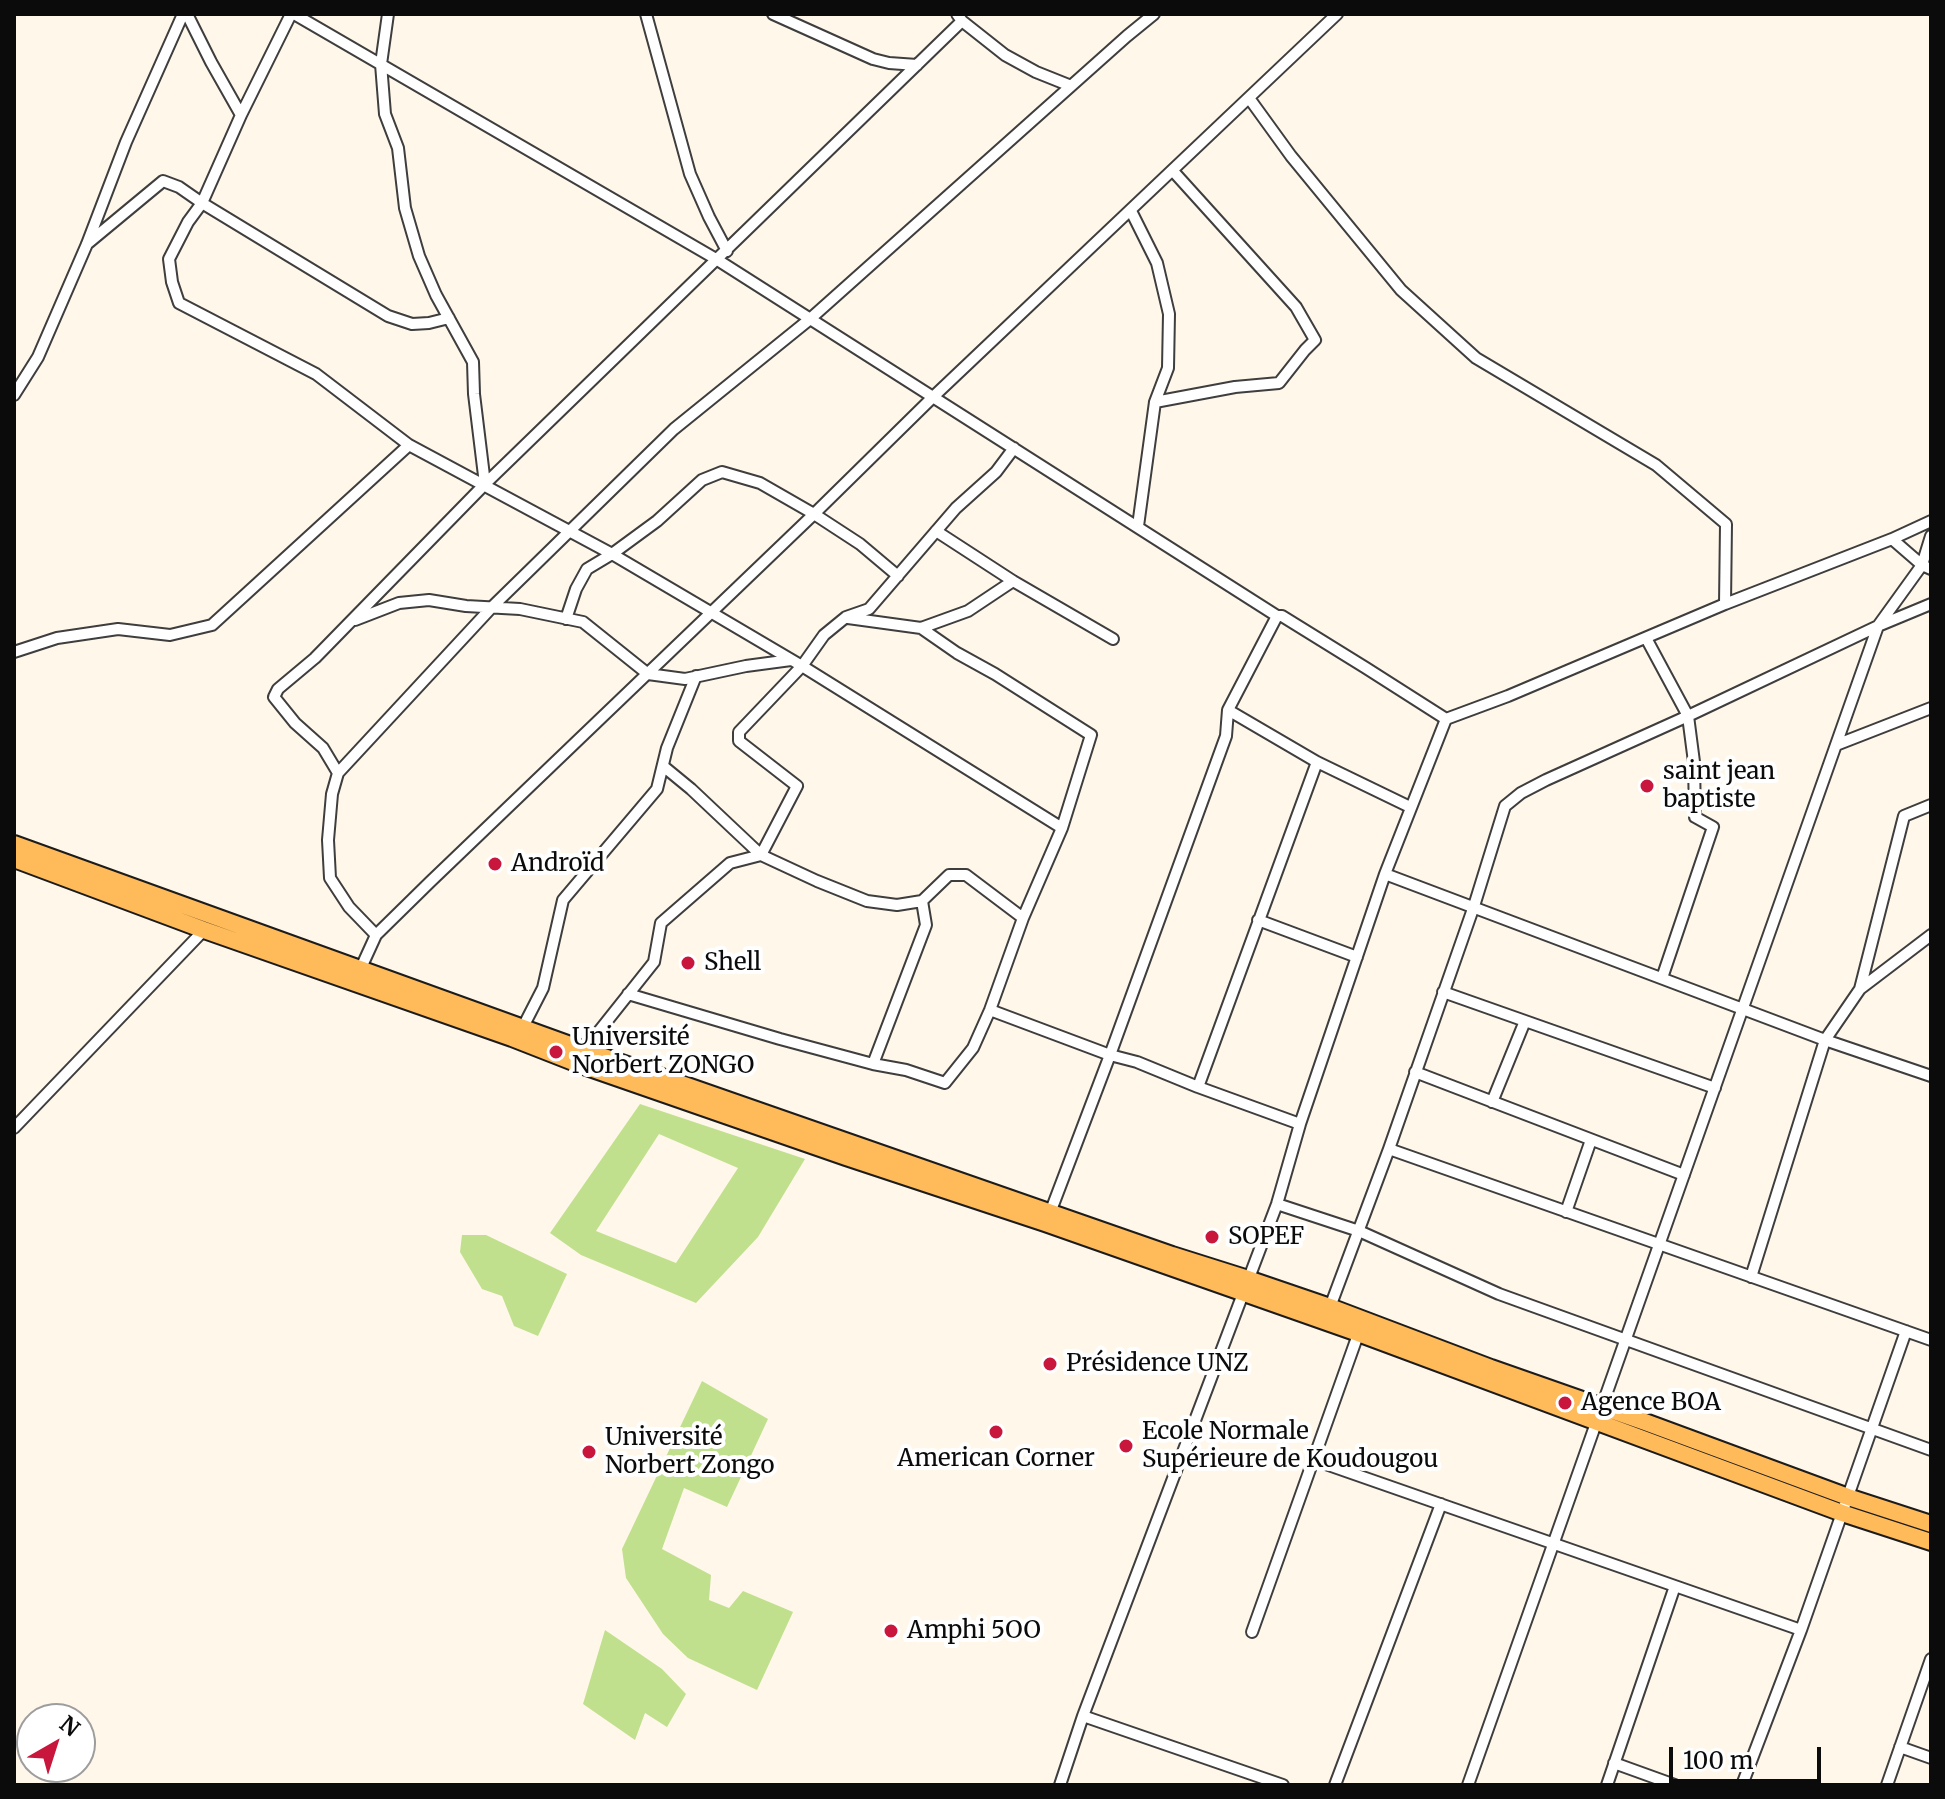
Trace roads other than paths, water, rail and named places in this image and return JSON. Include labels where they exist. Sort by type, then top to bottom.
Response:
[{"type":"main road","points":[[14,844],[209,924],[596,1070],[846,1157],[1491,1368],[1599,1414],[1845,1505],[1931,1542]]},
{"type":"main road","points":[[14,859],[360,970],[1172,1255],[1245,1286],[1330,1307],[1361,1326]]},
{"type":"main road","points":[[1845,1505],[1931,1524]]},
{"type":"street","points":[[185,14],[241,115]]},
{"type":"street","points":[[14,395],[38,357],[87,244],[126,142],[185,14]]},
{"type":"street","points":[[1062,828],[802,666],[612,554],[409,445],[316,374],[179,303],[169,259],[188,222],[202,203],[241,115],[292,14],[716,259],[1277,616],[1282,616],[1446,719]]},
{"type":"street","points":[[388,14],[381,64],[385,114],[398,148],[405,208],[419,256],[473,362],[485,484]]},
{"type":"street","points":[[646,14],[690,174],[727,251]]},
{"type":"street","points":[[773,14],[873,59],[917,65]]},
{"type":"street","points":[[376,935],[349,907],[330,878],[329,824],[338,773],[492,607],[674,429],[810,319],[1154,14]]},
{"type":"street","points":[[360,970],[376,935],[933,397],[1337,14]]},
{"type":"street","points":[[338,773],[323,748],[295,723],[274,697],[278,689],[315,658],[485,484],[917,65],[960,18],[1005,55],[1071,86]]},
{"type":"street","points":[[1249,98],[1291,156],[1401,290],[1476,358],[1656,465],[1726,524],[1725,604]]},
{"type":"street","points":[[1155,402],[1235,387],[1279,383],[1315,340],[1296,307],[1173,171]]},
{"type":"street","points":[[87,244],[163,181],[179,187],[388,316],[412,324],[449,318]]},
{"type":"street","points":[[1131,211],[1157,263],[1169,314],[1168,368],[1155,402],[1138,526]]},
{"type":"street","points":[[14,652],[57,638],[118,629],[170,635],[212,625],[409,445]]},
{"type":"street","points":[[584,1050],[654,962],[661,923],[730,863],[761,855],[797,786],[739,741],[739,732],[802,666],[824,635],[846,617],[869,609],[956,508],[996,472],[1014,448]]},
{"type":"street","points":[[566,619],[587,569],[657,521],[702,480],[722,472],[760,483],[814,514],[860,544],[898,576]]},
{"type":"street","points":[[1060,1785],[1083,1716],[1277,1204],[1300,1124],[1385,874],[1446,719],[1931,521]]},
{"type":"street","points":[[936,531],[1013,581],[1113,639]]},
{"type":"street","points":[[1468,1785],[1878,626],[1926,567],[1931,536]]},
{"type":"street","points":[[1892,539],[1926,567]]},
{"type":"street","points":[[921,628],[968,611],[1013,581]]},
{"type":"street","points":[[351,621],[399,603],[429,600],[520,609],[583,622],[648,674],[685,679],[791,660]]},
{"type":"street","points":[[1330,1307],[1474,906],[1505,806],[1521,793],[1546,780],[1931,604]]},
{"type":"street","points":[[1050,1213],[1226,736],[1228,710],[1277,616]]},
{"type":"street","points":[[628,994],[945,1083],[973,1048],[1023,918],[1062,828],[1091,735],[921,628],[846,617]]},
{"type":"street","points":[[1646,638],[1688,716],[1694,762],[1695,817],[1713,827],[1662,978]]},
{"type":"street","points":[[523,1027],[543,988],[563,900],[657,789],[667,748],[696,676]]},
{"type":"street","points":[[1836,745],[1931,708]]},
{"type":"street","points":[[1228,710],[1317,762],[1410,807]]},
{"type":"street","points":[[1198,1087],[1317,762]]},
{"type":"street","points":[[663,766],[761,855],[817,881],[867,901],[897,905],[922,901],[949,875],[966,875],[1023,918]]},
{"type":"street","points":[[1860,989],[1904,816],[1931,805]]},
{"type":"street","points":[[1385,874],[1825,1040],[1931,1076]]},
{"type":"street","points":[[873,1064],[926,925],[922,901]]},
{"type":"street","points":[[1258,920],[1357,957]]},
{"type":"street","points":[[14,1128],[209,924]]},
{"type":"street","points":[[1751,1277],[1825,1040],[1860,989],[1931,935]]},
{"type":"street","points":[[1443,992],[1715,1088]]},
{"type":"street","points":[[990,1010],[1300,1124]]},
{"type":"street","points":[[1492,1102],[1525,1021]]},
{"type":"street","points":[[1415,1072],[1684,1175]]},
{"type":"street","points":[[1566,1212],[1591,1140]]},
{"type":"street","points":[[1389,1149],[1931,1340]]},
{"type":"street","points":[[1277,1204],[1359,1231],[1499,1294],[1931,1450]]},
{"type":"street","points":[[1252,1632],[1361,1326]]},
{"type":"street","points":[[1742,1785],[1801,1630],[1906,1331]]},
{"type":"street","points":[[1314,1460],[1801,1630]]},
{"type":"street","points":[[1335,1785],[1441,1504]]},
{"type":"street","points":[[1607,1785],[1675,1586]]},
{"type":"street","points":[[1887,1785],[1931,1659]]},
{"type":"street","points":[[1083,1716],[1283,1785]]},
{"type":"street","points":[[1900,1747],[1931,1758]]},
{"type":"street","points":[[1614,1763],[1675,1785]]},
{"type":"place","name":"saint jean baptiste","points":[[1647,786]]},
{"type":"place","name":"Androïd","points":[[495,864]]},
{"type":"place","name":"Shell","points":[[688,963]]},
{"type":"place","name":"Université Norbert ZONGO","points":[[556,1052]]},
{"type":"place","name":"SOPEF","points":[[1212,1237]]},
{"type":"place","name":"Présidence UNZ","points":[[1050,1364]]},
{"type":"place","name":"Agence BOA","points":[[1565,1403]]},
{"type":"place","name":"American Corner","points":[[996,1432]]},
{"type":"place","name":"Ecole Normale Supérieure de Koudougou","points":[[1126,1446]]},
{"type":"place","name":"Université Norbert Zongo","points":[[589,1452]]},
{"type":"place","name":"Amphi 5OO","points":[[891,1631]]}]
